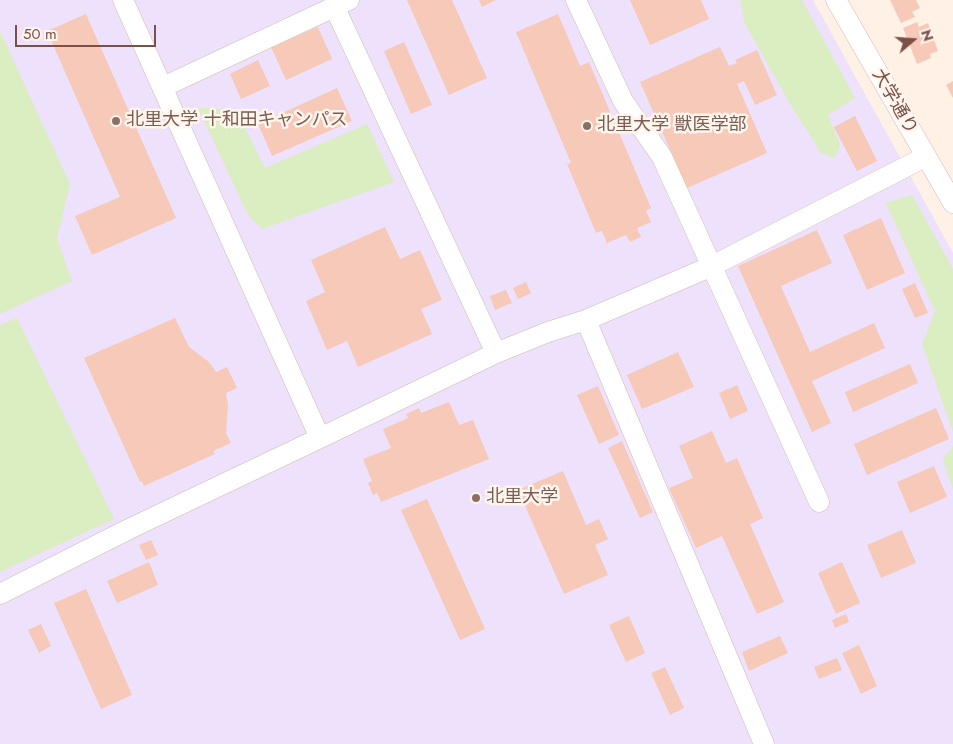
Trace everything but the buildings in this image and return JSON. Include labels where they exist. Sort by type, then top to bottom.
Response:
[{"type":"street","points":[[123,0],[320,438]]},
{"type":"street","points":[[576,0],[623,101],[662,157],[819,502]]},
{"type":"street","name":"大学通り","points":[[836,0],[953,203]]},
{"type":"street","points":[[163,87],[342,3],[496,353]]},
{"type":"street","points":[[0,594],[129,529],[496,353],[548,332],[586,320],[712,266],[925,157]]},
{"type":"street","points":[[586,320],[764,744]]},
{"type":"shaded area","name":"北里大学","points":[[0,0],[813,0],[953,253],[953,744],[0,744]]},
{"type":"green space","points":[[740,0],[802,0],[855,98],[828,115],[840,145],[835,158],[821,153],[789,102],[744,22]]},
{"type":"green space","points":[[0,31],[70,184],[57,239],[72,281],[0,314]]},
{"type":"green space","points":[[198,108],[217,108],[240,118],[265,168],[367,124],[394,182],[262,229],[248,215]]},
{"type":"green space","points":[[912,195],[953,269],[953,432],[922,344],[935,311],[886,203]]},
{"type":"green space","points":[[17,318],[114,519],[0,572],[0,325]]},
{"type":"green space","points":[[953,446],[953,490],[943,459]]},
{"type":"place","name":"北里大学 十和田キャンパス","points":[[116,121]]},
{"type":"place","name":"北里大学 獣医学部","points":[[587,126]]},
{"type":"place","name":"北里大学","points":[[476,498]]}]
